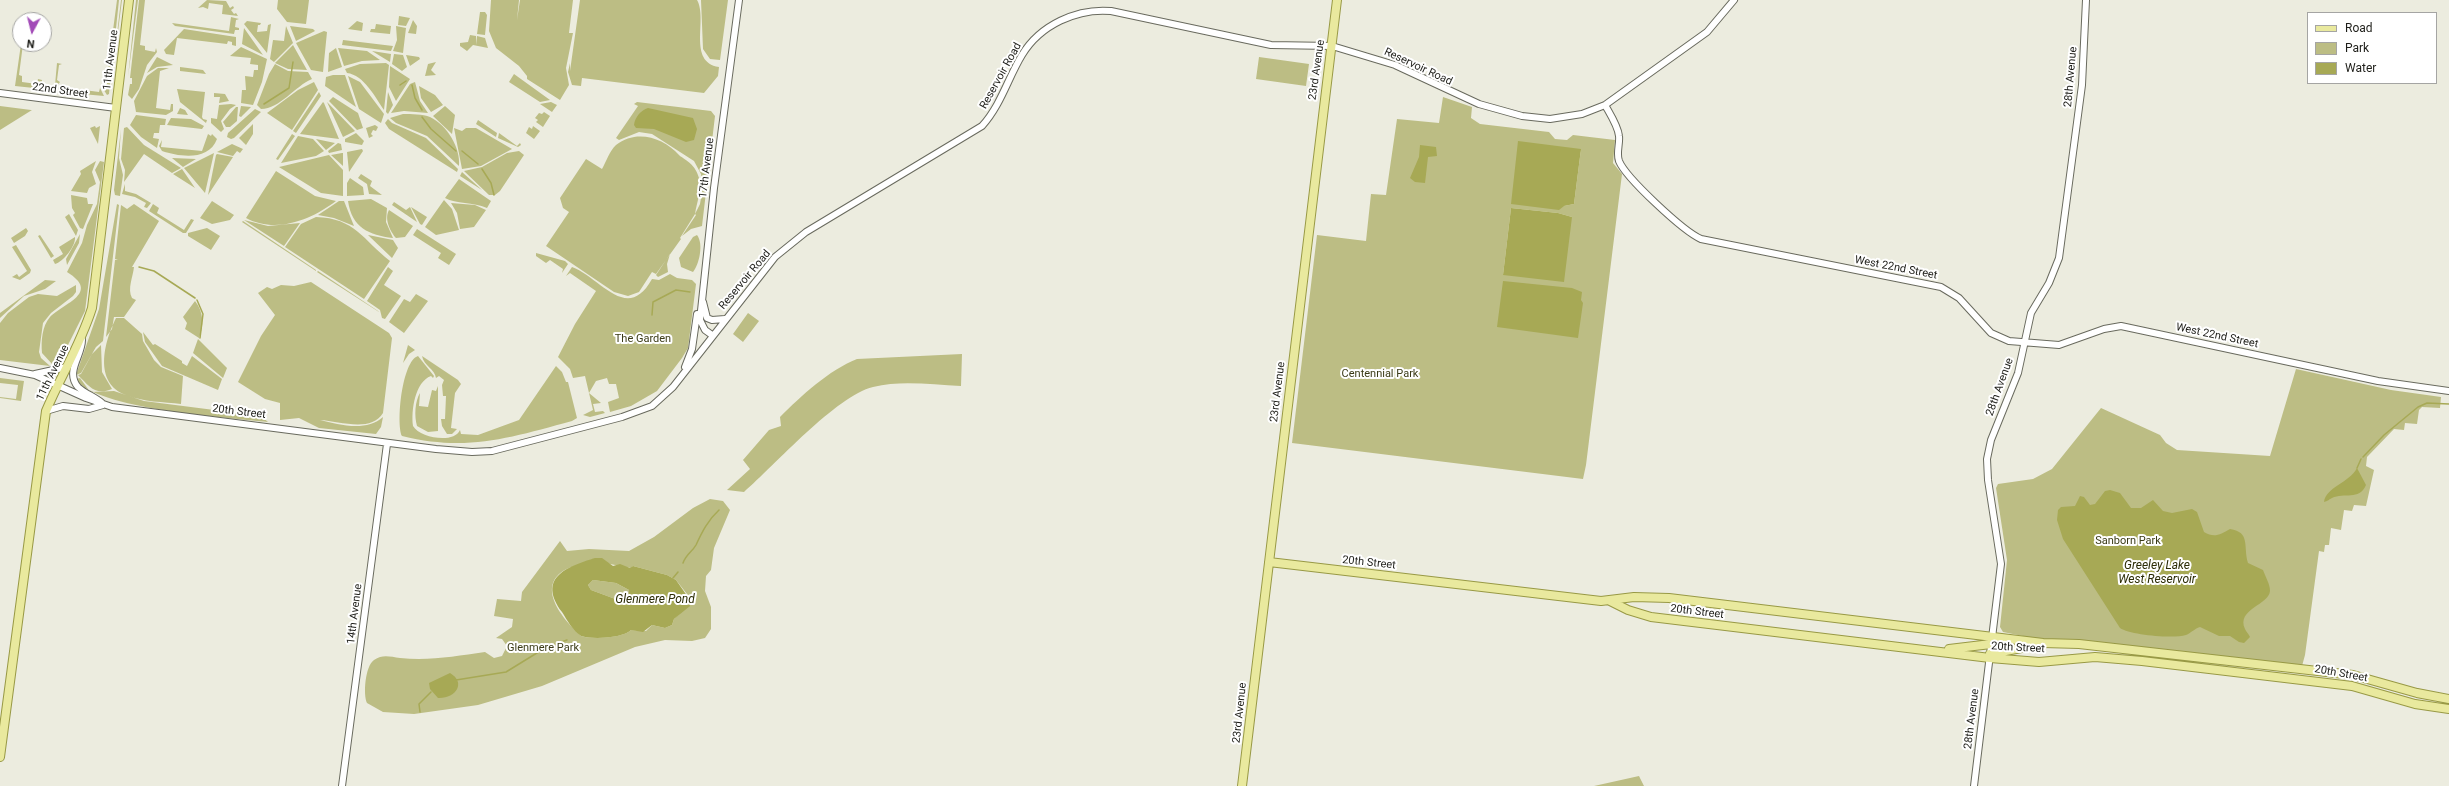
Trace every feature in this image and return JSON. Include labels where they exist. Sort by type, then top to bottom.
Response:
[{"type":"main road","name":"11th Avenue","points":[[0,756],[46,411],[57,385],[82,340],[92,308],[129,0]]},
{"type":"main road","name":"23rd Avenue","points":[[1242,786],[1337,0]]},
{"type":"main road","name":"20th Street","points":[[1269,562],[1610,601],[1634,597],[1669,598],[1992,640],[2079,644],[2353,675],[2417,693],[2449,699]]},
{"type":"main road","name":"20th Street","points":[[1610,601],[1628,610],[1651,617],[1934,652],[1990,656],[2039,662],[2095,657],[2142,661],[2352,686],[2415,704],[2449,709]]},
{"type":"main road","points":[[1934,652],[1992,640]]},
{"type":"main road","points":[[1990,656],[2043,643]]},
{"type":"street","name":"17th Avenue","points":[[712,335],[701,324],[702,299],[715,180],[739,0]]},
{"type":"street","name":"Reservoir Road","points":[[482,452],[622,418],[652,406],[664,396],[775,257],[799,237],[982,126],[999,102],[1028,47],[1044,31],[1065,18],[1084,12],[1103,10],[1271,45],[1332,46],[1379,59],[1452,93],[1502,112],[1550,119],[1582,114],[1605,105],[1707,32],[1734,0]]},
{"type":"street","name":"28th Avenue","points":[[1974,786],[2001,564],[1988,480],[1987,459],[1991,440],[2018,373],[2031,313],[2049,283],[2059,258],[2082,85],[2086,0]]},
{"type":"street","name":"22nd Street","points":[[0,93],[116,108]]},
{"type":"street","name":"West 22nd Street","points":[[1605,105],[1618,130],[1618,155],[1623,166],[1669,217],[1692,235],[1718,244],[1941,287],[1959,298],[1996,337],[2024,343],[2059,345],[2104,329],[2121,326],[2378,381],[2449,391]]},
{"type":"street","points":[[702,299],[707,318],[712,320],[725,319]]},
{"type":"street","points":[[682,374],[692,349],[698,307],[702,299]]},
{"type":"street","points":[[82,340],[82,349],[73,368],[74,378],[78,387],[104,405]]},
{"type":"street","points":[[35,374],[67,367]]},
{"type":"street","name":"20th Street","points":[[0,368],[35,374],[104,405],[386,444],[482,452]]},
{"type":"street","points":[[46,411],[63,406],[89,409],[104,405]]},
{"type":"street","name":"14th Avenue","points":[[342,786],[386,444]]},
{"type":"green space","points":[[117,0],[119,0],[109,94],[107,95],[102,87],[106,86],[112,41],[108,39],[112,38]]},
{"type":"green space","points":[[121,0],[122,0],[110,94]]},
{"type":"green space","points":[[136,0],[138,0],[128,77]]},
{"type":"green space","points":[[139,0],[145,0],[140,45],[145,46],[145,50],[155,52],[156,48],[157,52],[147,65],[139,89],[132,99],[128,95],[130,84],[132,84],[132,78],[130,78]]},
{"type":"green space","points":[[207,0],[226,1],[230,8],[233,6],[234,8],[231,10],[238,16],[222,14],[223,5],[209,3],[208,9],[203,7],[198,8]]},
{"type":"green space","points":[[278,0],[309,0],[306,24],[287,22],[277,9]]},
{"type":"green space","points":[[491,0],[519,0],[517,20],[520,0],[573,0],[569,33],[573,33],[566,68],[569,85],[560,100],[527,79],[527,76],[519,66],[496,48],[489,31]]},
{"type":"green space","points":[[580,0],[697,0],[701,18],[701,49],[704,57],[709,63],[719,67],[718,76],[704,93],[582,78],[581,86],[572,85],[568,72],[570,63],[570,71]]},
{"type":"green space","points":[[701,0],[728,0],[720,60],[710,59],[703,49]]},
{"type":"green space","points":[[480,12],[485,12],[487,15],[485,35],[477,34]]},
{"type":"green space","points":[[399,16],[410,18],[406,26],[398,25]]},
{"type":"green space","points":[[231,17],[239,19],[236,20],[235,27],[239,28],[239,30],[235,30],[234,34],[175,26],[172,23],[229,31]]},
{"type":"green space","points":[[413,20],[417,26],[416,34],[408,33]]},
{"type":"green space","points":[[247,21],[261,23],[258,25],[257,32],[267,31],[268,25],[271,24],[267,53],[244,24]]},
{"type":"green space","points":[[357,21],[363,23],[362,31],[348,29]]},
{"type":"green space","points":[[376,24],[391,26],[390,34],[370,32],[371,29],[375,29]]},
{"type":"green space","points":[[286,26],[293,43],[274,62],[270,59],[273,40],[284,41]]},
{"type":"green space","points":[[290,26],[313,29],[315,31],[296,41]]},
{"type":"green space","points":[[396,26],[406,28],[403,53],[393,51],[397,40]]},
{"type":"green space","points":[[244,28],[263,55],[242,44]]},
{"type":"green space","points":[[184,29],[236,37],[236,46],[232,45],[232,42],[228,41],[227,44],[177,38],[174,55],[166,54],[164,50]]},
{"type":"green space","points":[[324,31],[327,32],[323,72],[311,70],[296,43]]},
{"type":"green space","points":[[470,35],[476,36],[476,45],[477,36],[485,38],[488,48],[473,45],[467,51],[460,46],[460,43],[468,42]]},
{"type":"green space","points":[[343,40],[393,46],[391,51],[342,45]]},
{"type":"green space","points":[[293,45],[307,70],[288,69],[275,63]]},
{"type":"green space","points":[[241,47],[267,59],[262,82],[253,105],[241,103],[242,90],[246,90],[245,76],[253,77],[254,70],[258,70],[258,65],[250,64],[251,58],[230,56]]},
{"type":"green space","points":[[336,48],[342,67],[328,72],[329,53]]},
{"type":"green space","points":[[338,48],[367,51],[380,60],[362,61],[344,66]]},
{"type":"green space","points":[[372,51],[391,54],[390,62]]},
{"type":"green space","points":[[20,52],[22,52],[19,75],[22,76],[22,82],[37,84],[38,79],[42,80],[42,84],[34,88],[15,86]]},
{"type":"green space","points":[[394,54],[403,55],[407,67],[402,71],[392,64]]},
{"type":"green space","points":[[406,55],[419,57],[420,59],[410,66]]},
{"type":"green space","points":[[157,57],[173,65],[157,67],[147,73]]},
{"type":"green space","points":[[1259,57],[1309,64],[1306,86],[1256,79]]},
{"type":"green space","points":[[436,62],[431,70],[436,75],[425,76],[428,64]]},
{"type":"green space","points":[[57,63],[62,64],[59,65],[57,80],[60,82],[57,86],[55,85]]},
{"type":"green space","points":[[386,63],[389,65],[384,110],[364,82],[347,73],[345,69],[360,64]]},
{"type":"green space","points":[[275,64],[288,71],[308,72],[312,79],[275,105],[261,109],[257,105],[269,74]]},
{"type":"green space","points":[[390,66],[410,79],[396,101],[389,87]]},
{"type":"green space","points":[[180,67],[203,70],[206,74],[180,71]]},
{"type":"green space","points":[[158,68],[169,68],[160,71],[156,108],[170,110],[171,104],[173,104],[173,111],[166,115],[136,112],[134,101],[147,76]]},
{"type":"green space","points":[[514,74],[550,100],[540,102],[509,82]]},
{"type":"green space","points":[[333,75],[345,75],[356,107],[325,86],[326,77]]},
{"type":"green space","points":[[348,76],[360,82],[384,114],[381,123],[359,109]]},
{"type":"green space","points":[[314,82],[318,90],[292,130],[267,113],[298,90]]},
{"type":"green space","points":[[415,82],[420,101],[428,113],[404,111],[391,113],[410,84]]},
{"type":"green space","points":[[62,84],[62,87],[99,92],[100,88],[104,96],[60,92],[58,88]]},
{"type":"green space","points":[[419,86],[435,95],[443,105],[431,112],[421,98]]},
{"type":"green space","points":[[177,89],[205,92],[202,117],[203,119],[207,120],[206,123],[180,102]]},
{"type":"green space","points":[[319,92],[321,96],[296,133],[293,131]]},
{"type":"green space","points":[[388,92],[393,105],[388,114],[386,112]]},
{"type":"green space","points":[[214,93],[225,94],[229,101],[219,103],[220,97],[214,97]]},
{"type":"green space","points":[[333,97],[358,113],[363,128],[357,130],[329,101]]},
{"type":"green space","name":"Centennial Park","points":[[1443,97],[1472,107],[1471,118],[1480,124],[1549,132],[1555,139],[1567,140],[1573,135],[1615,140],[1613,163],[1622,174],[1586,465],[1583,479],[1292,443],[1317,235],[1366,241],[1371,194],[1386,195],[1397,119],[1439,123]],"holes":[[[1581,149],[1574,204],[1564,206]],[[1511,208],[1558,213],[1572,217],[1503,275]]]},
{"type":"green space","points":[[323,102],[324,103],[339,139],[300,134]]},
{"type":"green space","points":[[327,102],[355,131],[343,137]]},
{"type":"green space","points":[[551,102],[557,105],[552,112],[540,104]]},
{"type":"green space","points":[[637,102],[711,111],[715,116],[702,226],[691,229],[682,236],[696,215],[695,214],[700,204],[703,186],[701,174],[694,161],[652,134],[639,132],[619,140],[616,138],[638,106],[634,104]]},
{"type":"green space","points":[[219,105],[236,105],[230,109],[221,121],[224,129],[221,132],[211,123],[211,118],[217,119]]},
{"type":"green space","points":[[0,106],[31,110],[32,110],[0,130]]},
{"type":"green space","points":[[241,106],[251,107],[241,117],[239,116]]},
{"type":"green space","points":[[445,106],[455,115],[452,134],[433,116]]},
{"type":"green space","points":[[236,107],[238,107],[237,121],[230,127],[226,127],[223,122]]},
{"type":"green space","points":[[180,108],[185,110],[188,115],[177,114]]},
{"type":"green space","points":[[255,109],[261,112],[234,138],[231,139],[227,137],[228,133]]},
{"type":"green space","points":[[544,112],[550,116],[543,127],[536,122],[538,120],[535,118],[539,113],[542,114]]},
{"type":"green space","points":[[403,114],[427,116],[442,126],[452,138],[458,152],[459,166],[427,136],[396,123],[390,118]]},
{"type":"green space","points":[[136,115],[166,119],[165,125],[160,125],[159,133],[154,133],[153,138],[159,139],[157,148],[141,137],[130,125]]},
{"type":"green space","points":[[171,118],[191,119],[204,126],[202,129],[167,125]]},
{"type":"green space","points":[[388,119],[392,123],[426,138],[458,169],[457,172],[389,129],[385,123]]},
{"type":"green space","points":[[478,120],[497,133],[496,137],[476,124]]},
{"type":"green space","points":[[253,124],[253,134],[246,145],[239,138]]},
{"type":"green space","points":[[375,125],[378,127],[376,131],[373,130],[371,134],[373,136],[369,138],[366,128]]},
{"type":"green space","points":[[95,126],[96,128],[100,126],[98,144],[90,128]]},
{"type":"green space","points":[[533,126],[540,131],[534,139],[526,133],[529,127],[532,129]]},
{"type":"green space","points":[[127,127],[144,145],[181,168],[172,173],[144,154],[124,182],[125,170],[121,159],[124,128]]},
{"type":"green space","points":[[454,128],[462,131],[466,128],[476,128],[512,149],[481,166],[462,169]]},
{"type":"green space","points":[[121,129],[119,158],[123,175],[120,196],[115,195],[114,190]]},
{"type":"green space","points":[[356,133],[364,141],[362,145],[345,142],[345,139]]},
{"type":"green space","points":[[499,133],[517,146],[520,143],[521,145],[518,147],[498,138]]},
{"type":"green space","points":[[208,134],[211,136],[212,134],[217,139],[213,146],[208,151],[193,156],[177,155],[162,151],[159,146],[162,140],[161,147],[202,151]]},
{"type":"green space","points":[[292,134],[295,136],[278,160],[276,159]]},
{"type":"green space","points":[[298,136],[313,139],[324,151],[316,156],[281,163]]},
{"type":"green space","points":[[641,136],[657,140],[673,149],[691,164],[699,178],[700,187],[695,214],[680,238],[681,239],[656,274],[652,272],[639,292],[628,296],[614,292],[546,246],[569,212],[563,208],[560,198],[586,159],[602,169],[614,147],[624,140],[632,137]]},
{"type":"green space","points":[[316,139],[335,143],[326,150]]},
{"type":"green space","points":[[338,143],[341,144],[342,150],[329,153],[328,151]]},
{"type":"green space","points":[[232,144],[243,149],[240,153],[237,151],[233,156],[217,152]]},
{"type":"green space","points":[[362,149],[363,151],[349,172],[347,152]]},
{"type":"green space","points":[[519,151],[524,155],[500,191],[495,195],[489,195],[464,171],[482,167],[507,153]]},
{"type":"green space","points":[[214,153],[205,193],[184,168]]},
{"type":"green space","points":[[343,153],[343,166],[331,155]]},
{"type":"green space","points":[[216,155],[233,157],[208,195]]},
{"type":"green space","points":[[329,155],[343,170],[343,196],[321,193],[279,167]]},
{"type":"green space","points":[[172,158],[196,159],[183,167]]},
{"type":"green space","points":[[96,161],[92,172],[96,184],[89,188],[87,193],[71,191],[81,174],[80,171]]},
{"type":"green space","points":[[100,161],[104,162],[85,311],[61,359],[53,365],[42,353],[44,329],[50,317],[76,297],[80,292],[81,286],[77,279],[67,272],[82,243],[87,225],[97,204],[100,182],[95,170]]},
{"type":"green space","points":[[182,169],[195,188],[173,174]]},
{"type":"green space","points":[[276,171],[315,196],[336,201],[316,214],[293,223],[269,225],[257,223],[246,218]]},
{"type":"green space","points":[[462,172],[482,190],[460,176]]},
{"type":"green space","points":[[361,174],[372,181],[370,186],[382,195],[369,194],[367,184],[358,178]]},
{"type":"green space","points":[[350,178],[363,187],[364,195],[347,196],[347,183]]},
{"type":"green space","points":[[459,179],[491,201],[487,208],[445,198]]},
{"type":"green space","points":[[125,184],[125,191],[136,194],[151,203],[147,208],[144,207],[146,203],[135,197],[122,194]]},
{"type":"green space","points":[[71,195],[87,198],[88,204],[93,204],[83,229],[80,228],[73,215],[75,213],[72,208]]},
{"type":"green space","points":[[371,199],[387,208],[386,222],[393,238],[376,235],[369,232],[358,224],[353,218],[348,201]]},
{"type":"green space","points":[[444,200],[452,209],[459,230],[436,235],[425,227]]},
{"type":"green space","points":[[212,201],[234,215],[230,220],[212,224],[200,218]]},
{"type":"green space","points":[[339,201],[344,201],[354,226],[334,218],[318,215]]},
{"type":"green space","points":[[394,202],[406,210],[410,207],[417,222],[392,205]]},
{"type":"green space","points":[[451,203],[475,205],[486,210],[474,227],[460,229],[457,213]]},
{"type":"green space","points":[[117,204],[119,205],[103,341],[96,347],[81,373],[76,375],[99,309]]},
{"type":"green space","points":[[134,204],[159,221],[132,267],[134,267],[130,291],[132,298],[136,300],[124,317],[114,317],[112,329],[106,337],[115,260],[118,260],[115,259],[121,205],[127,209]]},
{"type":"green space","points":[[153,204],[159,208],[157,213],[184,230],[191,219],[194,220],[186,233],[183,233],[149,211]]},
{"type":"green space","points":[[411,207],[427,217],[422,225],[420,224]]},
{"type":"green space","points":[[389,210],[413,226],[405,237],[396,238],[392,232],[387,221]]},
{"type":"green space","points":[[69,214],[78,230],[76,236],[65,217]]},
{"type":"green space","points":[[316,217],[340,221],[349,226],[358,232],[390,261],[364,299],[285,247],[301,224]]},
{"type":"green space","points":[[244,220],[268,226],[300,223],[284,246]]},
{"type":"green space","points":[[243,221],[316,270],[316,271],[242,222]]},
{"type":"green space","points":[[26,228],[28,231],[25,236],[14,243],[11,238]]},
{"type":"green space","points":[[207,228],[220,236],[211,250],[188,236],[188,233]]},
{"type":"green space","points":[[417,229],[456,254],[449,265],[438,258],[441,253],[413,235]]},
{"type":"green space","points":[[80,234],[79,243],[67,265],[66,259]]},
{"type":"green space","points":[[40,235],[54,256],[51,258],[38,236]]},
{"type":"green space","points":[[368,235],[393,240],[398,248],[392,258]]},
{"type":"green space","points":[[697,235],[700,244],[700,254],[693,272],[681,267],[679,258],[693,237]]},
{"type":"green space","points":[[75,237],[75,241],[68,253],[62,260],[55,264],[53,260],[63,254],[59,247]]},
{"type":"green space","points":[[16,245],[31,270],[30,273],[20,280],[12,277],[17,274],[19,277],[27,271],[12,247]]},
{"type":"green space","points":[[536,253],[565,261],[568,264],[562,273],[563,269],[550,260],[546,263],[536,256]]},
{"type":"green space","points":[[670,254],[667,264],[668,272],[658,277],[656,275]]},
{"type":"green space","points":[[388,267],[393,271],[384,285],[401,296],[385,319],[382,318],[380,310],[367,301]]},
{"type":"green space","name":"The Garden","points":[[572,267],[582,272],[613,294],[623,298],[633,298],[643,292],[652,279],[659,280],[670,274],[677,278],[692,280],[696,284],[688,348],[657,391],[631,406],[610,412],[608,402],[619,398],[616,384],[609,384],[607,378],[596,381],[589,393],[585,376],[573,378],[570,369],[558,357],[575,324],[596,291],[570,273],[566,276]]},
{"type":"green space","points":[[318,271],[378,311],[379,312],[317,272]]},
{"type":"green space","points":[[45,280],[56,281],[45,289],[24,296],[0,318],[0,313]]},
{"type":"green space","points":[[311,282],[389,333],[392,338],[383,413],[378,419],[371,423],[363,424],[320,420],[336,424],[361,426],[376,422],[383,417],[381,427],[376,434],[319,428],[299,418],[280,420],[280,403],[265,399],[238,382],[261,336],[275,315],[258,293],[267,287],[272,289],[281,285],[294,286]]},
{"type":"green space","points":[[76,285],[76,292],[73,296],[51,313],[43,323],[39,352],[41,358],[50,366],[0,360],[0,323],[8,313],[29,297],[38,294],[57,296]]},
{"type":"green space","points":[[416,294],[428,301],[404,333],[389,322],[404,299],[410,302]]},
{"type":"green space","points":[[195,301],[202,314],[202,329],[199,338],[185,329],[187,323],[183,317]]},
{"type":"green space","points":[[748,313],[759,321],[743,342],[733,334]]},
{"type":"green space","points":[[116,318],[124,318],[142,334],[143,341],[154,360],[161,367],[183,376],[181,404],[146,400],[126,395],[116,389],[109,381],[105,372],[105,350]]},
{"type":"green space","points":[[143,332],[153,345],[155,344],[182,361],[182,363],[187,366],[192,356],[222,379],[218,390],[162,366],[145,342]]},
{"type":"green space","points":[[198,339],[227,368],[223,378],[193,353]]},
{"type":"green space","points":[[101,345],[102,372],[112,389],[106,391],[97,391],[93,389],[78,375],[81,374],[92,354]]},
{"type":"green space","points":[[408,345],[415,350],[409,354],[403,363]]},
{"type":"green space","points":[[962,354],[961,386],[895,384],[873,387],[858,393],[824,417],[744,492],[727,490],[750,469],[743,460],[769,430],[781,426],[780,417],[806,392],[836,370],[857,359]]},
{"type":"green space","points":[[418,356],[434,376],[433,378],[431,376],[426,379],[421,384],[415,397],[413,426],[422,434],[437,438],[444,438],[457,434],[460,430],[461,434],[478,435],[519,420],[556,366],[562,372],[566,382],[568,382],[577,418],[572,421],[528,433],[488,441],[447,443],[425,441],[402,436],[400,429],[400,406],[404,380],[412,360]]},
{"type":"green space","points":[[422,356],[458,380],[461,384],[455,393],[451,428],[457,429],[452,434],[447,434],[442,426],[441,419],[445,419],[446,396],[443,396],[442,385],[444,380],[439,376],[436,378],[434,372]]},
{"type":"green space","name":"Sanborn Park","points":[[2296,369],[2391,390],[2441,397],[2440,408],[2422,407],[2419,410],[2417,424],[2405,423],[2404,430],[2394,429],[2367,457],[2366,466],[2374,470],[2366,506],[2354,505],[2352,511],[2344,510],[2341,530],[2331,528],[2329,545],[2325,545],[2324,552],[2319,551],[2305,655],[2302,666],[2043,640],[2003,632],[2000,627],[2007,560],[1996,488],[1998,484],[2033,479],[2052,469],[2101,408],[2160,435],[2166,443],[2177,450],[2270,456]]},
{"type":"green space","points":[[0,378],[24,381],[21,401],[0,398],[16,399],[18,385],[0,383]]},
{"type":"green space","points":[[80,378],[88,389],[76,379]]},
{"type":"green space","points":[[438,386],[438,431],[428,432],[417,426],[416,404],[420,393],[419,406],[428,407],[432,390],[436,391]]},
{"type":"green space","points":[[114,391],[144,401],[261,416],[268,422],[196,415],[135,405],[108,398],[94,392]]},
{"type":"green space","points":[[589,393],[601,403],[593,404],[595,412],[603,411],[605,413],[590,417],[583,415],[593,410]]},
{"type":"green space","name":"Glenmere Park","points":[[710,499],[723,501],[730,510],[714,548],[711,570],[706,576],[705,591],[711,607],[711,629],[705,638],[692,641],[665,640],[635,647],[542,686],[478,705],[414,714],[383,712],[367,703],[365,687],[367,674],[371,663],[380,657],[387,656],[411,659],[432,658],[485,652],[494,658],[502,656],[507,646],[502,639],[496,638],[512,627],[513,619],[494,616],[497,599],[521,601],[522,592],[560,541],[567,551],[589,549],[629,551],[654,537],[693,508]],"holes":[[[592,559],[631,568],[633,566],[667,575],[676,580],[687,594],[684,609],[674,619],[672,625],[665,628],[652,625],[646,631],[631,630],[622,635],[607,638],[581,636],[561,614],[556,605],[552,587],[555,578],[563,571]]]},
{"type":"green space","points":[[593,580],[616,583],[629,590],[629,596],[618,600],[591,590],[588,585]]},
{"type":"green space","points":[[1639,776],[1644,786],[1594,786]]},
{"type":"water","points":[[648,108],[693,118],[697,129],[694,140],[686,142],[654,129],[636,128],[634,125],[637,117],[643,110]]},
{"type":"water","points":[[1518,141],[1581,149],[1574,204],[1564,206],[1559,210],[1511,204]]},
{"type":"water","points":[[1420,145],[1436,147],[1437,156],[1428,157],[1425,183],[1415,182],[1410,178],[1419,157]]},
{"type":"water","points":[[1511,208],[1558,213],[1572,217],[1564,282],[1503,275]]},
{"type":"water","points":[[1503,281],[1572,288],[1582,292],[1581,300],[1583,303],[1578,338],[1497,327]]},
{"type":"water","points":[[2357,468],[2366,485],[2363,490],[2355,495],[2337,496],[2324,502],[2329,492],[2349,478]]},
{"type":"water","name":"Greeley Lake West Reservoir","points":[[2110,490],[2120,493],[2131,508],[2141,508],[2153,500],[2163,511],[2172,513],[2192,509],[2197,512],[2204,532],[2211,535],[2217,535],[2230,529],[2241,533],[2245,541],[2248,563],[2263,570],[2270,588],[2268,596],[2245,617],[2243,622],[2250,637],[2244,643],[2239,642],[2230,636],[2219,636],[2200,627],[2186,635],[2172,637],[2133,633],[2120,628],[2063,539],[2057,520],[2058,510],[2061,507],[2075,506],[2080,496],[2084,497],[2090,505],[2095,504],[2105,491]]},
{"type":"water","name":"Glenmere Pond","points":[[595,558],[602,558],[613,566],[620,564],[630,568],[633,566],[667,575],[676,580],[690,600],[690,606],[674,619],[672,625],[665,628],[652,625],[643,632],[631,630],[622,635],[608,638],[581,636],[573,628],[555,600],[553,590],[554,582],[558,576],[574,565]],"holes":[[[593,580],[616,583],[629,590],[629,596],[618,600],[591,590],[588,585]]]},
{"type":"water","points":[[450,673],[458,681],[457,690],[449,696],[438,698],[430,689],[429,683]]},
{"type":"waterway","points":[[264,104],[289,88],[293,62]]},
{"type":"waterway","points":[[400,85],[406,81]]},
{"type":"waterway","points":[[412,85],[415,98],[422,110]]},
{"type":"waterway","points":[[422,117],[431,129],[456,151]]},
{"type":"waterway","points":[[462,151],[478,164]]},
{"type":"waterway","points":[[482,169],[491,183],[494,195]]},
{"type":"waterway","points":[[139,267],[154,271],[195,298]]},
{"type":"waterway","points":[[652,315],[653,302],[676,290],[690,292]]},
{"type":"waterway","points":[[197,300],[203,314],[200,338]]},
{"type":"waterway","points":[[2363,457],[2384,435],[2418,407],[2427,403],[2449,404]]},
{"type":"waterway","points":[[2357,468],[2361,459]]},
{"type":"waterway","points":[[683,563],[686,557],[693,550],[708,522],[719,510]]},
{"type":"waterway","points":[[673,578],[678,572]]},
{"type":"waterway","points":[[456,680],[506,672],[545,648],[567,640]]},
{"type":"waterway","points":[[420,712],[419,704],[431,692]]}]
